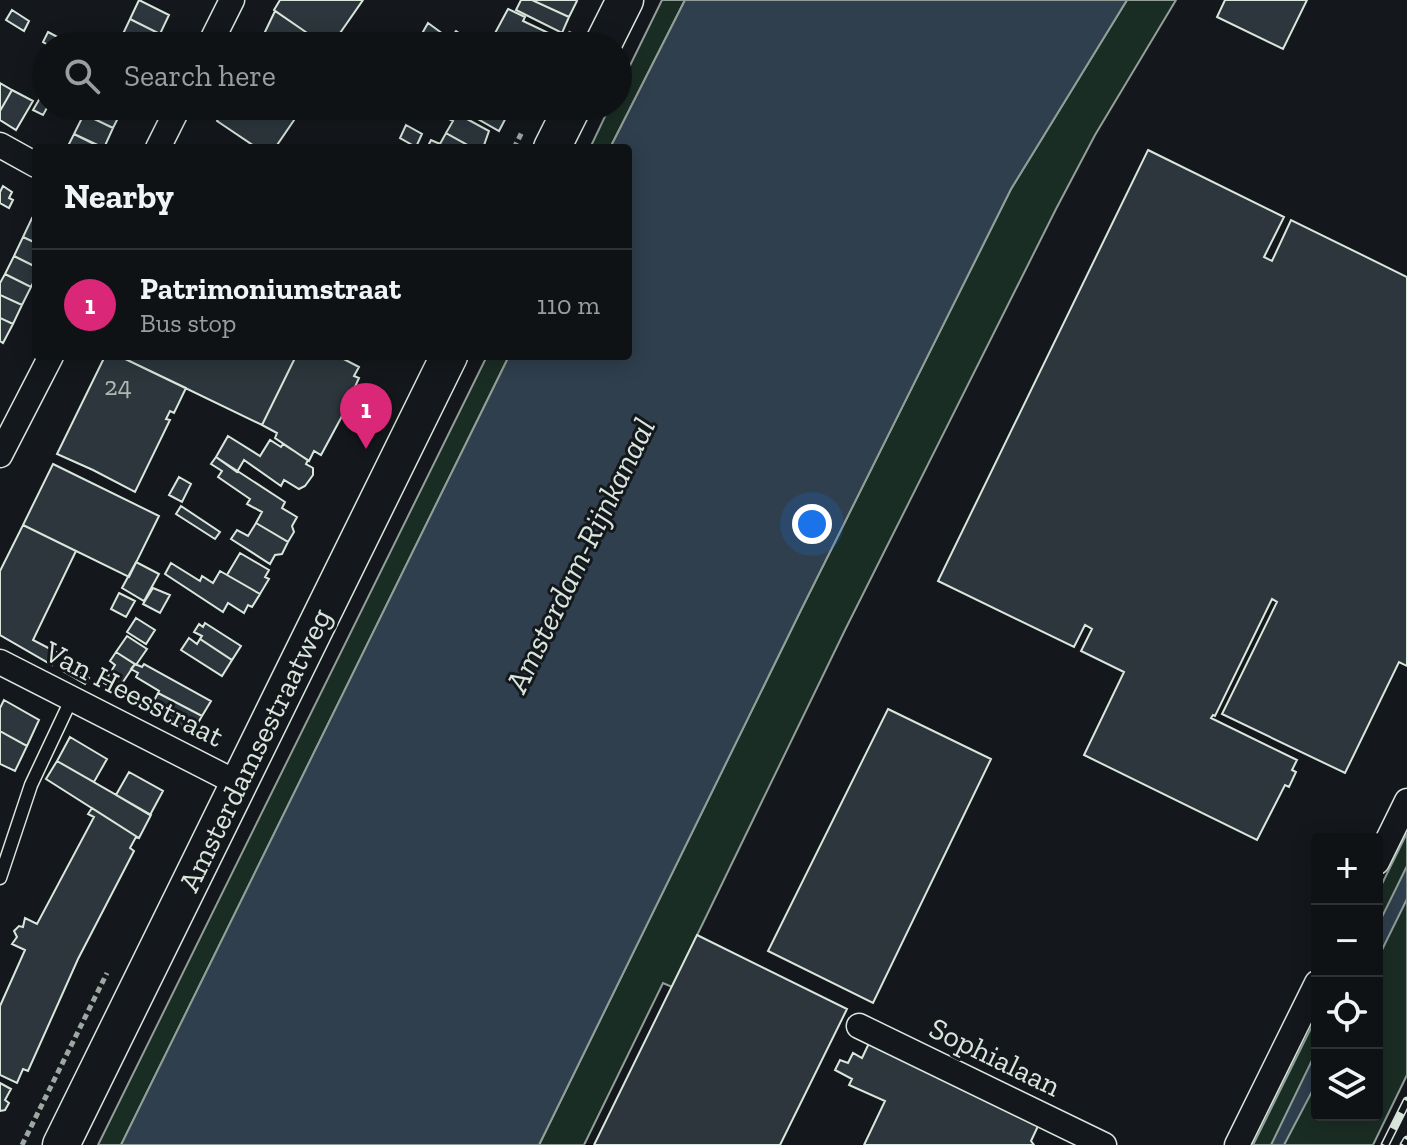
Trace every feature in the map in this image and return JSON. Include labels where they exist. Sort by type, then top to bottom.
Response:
[{"type":"main road","points":[[609,32],[625,0]]},
{"type":"main road","points":[[554,144],[566,120]]},
{"type":"main road","name":"Amsterdamsestraatweg","points":[[61,1145],[447,360]]},
{"type":"street","points":[[214,32],[226,2]]},
{"type":"street","points":[[160,144],[172,120]]},
{"type":"street","points":[[0,145],[32,163]]},
{"type":"street","points":[[0,455],[7,423],[48,360]]},
{"type":"street","name":"Van Heesstraat","points":[[0,662],[239,784]]},
{"type":"street","points":[[1383,850],[1407,801]]},
{"type":"street","points":[[1237,1145],[1311,995]]},
{"type":"street","name":"Sophialaan","points":[[859,1026],[1104,1145]]},
{"type":"lane","points":[[0,878],[31,785],[72,698]]},
{"type":"green space","points":[[662,0],[685,0],[632,105],[632,61]]},
{"type":"green space","points":[[1127,0],[1176,0],[1095,135],[1056,209],[845,630],[672,987],[663,983],[584,1145],[539,1145],[1011,189]]},
{"type":"green space","points":[[603,120],[624,120],[612,144],[592,144]]},
{"type":"green space","points":[[485,360],[507,360],[121,1145],[98,1145]]},
{"type":"green space","points":[[1407,833],[1407,1075],[1373,1145],[1253,1145],[1311,1028],[1311,1121],[1383,1121],[1383,882]]},
{"type":"water","name":"Amsterdam-Rijnkanaal","points":[[685,0],[1127,0],[1011,189],[539,1145],[121,1145],[507,360],[632,360],[632,144],[612,144],[624,120],[632,120],[632,105]]},
{"type":"water","points":[[1407,866],[1407,899],[1383,948],[1383,915]]},
{"type":"water","points":[[1311,1062],[1311,1093],[1284,1145],[1271,1145]]},
{"type":"building","points":[[139,0],[169,15],[161,32],[130,19]]},
{"type":"building","points":[[280,0],[363,0],[341,32],[306,32],[274,10]]},
{"type":"building","points":[[521,0],[532,0],[569,17],[560,32],[516,10]]},
{"type":"building","points":[[532,0],[575,0],[577,1],[569,17]]},
{"type":"building","points":[[1225,0],[1307,0],[1283,49],[1217,17]]},
{"type":"building","points":[[508,9],[525,17],[523,21],[546,32],[496,32]]},
{"type":"building","points":[[12,10],[29,21],[24,31],[6,20]]},
{"type":"building","points":[[275,11],[306,32],[265,32]]},
{"type":"building","points":[[130,19],[156,32],[124,32]]},
{"type":"building","points":[[428,23],[440,32],[423,32]]},
{"type":"building","points":[[0,83],[12,90],[0,111]]},
{"type":"building","points":[[12,90],[32,100],[16,130],[0,120],[0,111]]},
{"type":"building","points":[[81,120],[96,120],[113,128],[106,144],[95,144],[74,134]]},
{"type":"building","points":[[96,120],[117,120],[113,128]]},
{"type":"building","points":[[294,120],[278,144],[251,144],[217,121]]},
{"type":"building","points":[[469,120],[489,131],[484,144],[466,144],[446,133],[453,121]]},
{"type":"building","points":[[480,120],[505,120],[499,131]]},
{"type":"building","points":[[406,125],[422,134],[417,144],[400,138]]},
{"type":"building","points":[[446,133],[466,144],[440,144]]},
{"type":"building","points":[[74,134],[94,144],[69,144]]},
{"type":"building","points":[[1148,150],[1284,217],[1264,257],[1272,261],[1291,220],[1407,277],[1407,666],[1399,662],[1345,773],[1222,714],[1277,602],[1272,599],[1215,716],[1211,718],[1297,760],[1292,770],[1296,772],[1289,787],[1285,785],[1257,840],[1084,755],[1124,672],[1081,651],[1092,629],[1085,625],[1074,647],[938,581]]},
{"type":"building","points":[[3,186],[12,192],[9,198],[13,200],[9,208],[0,203]]},
{"type":"building","points":[[32,218],[32,241],[23,237]]},
{"type":"building","points":[[23,237],[32,241],[32,265],[14,256]]},
{"type":"building","points":[[14,256],[32,265],[32,285],[31,287],[5,274]]},
{"type":"building","points":[[5,274],[31,287],[22,305],[0,295],[0,283]]},
{"type":"building","points":[[0,295],[22,305],[13,324],[0,318]]},
{"type":"building","points":[[0,318],[13,324],[3,343],[0,341]]},
{"type":"building","points":[[103,360],[127,360],[186,388],[174,413],[170,411],[166,419],[170,420],[135,492],[57,454]]},
{"type":"building","points":[[127,360],[294,360],[262,425]]},
{"type":"building","points":[[294,360],[346,360],[359,367],[354,376],[359,378],[321,455],[314,451],[309,461],[275,438],[277,433],[262,425]]},
{"type":"building","points":[[228,436],[260,456],[270,440],[281,447],[283,444],[308,460],[306,464],[313,468],[313,475],[299,489],[284,480],[281,486],[244,460],[237,472],[216,457]]},
{"type":"building","points":[[216,457],[285,502],[282,508],[297,517],[288,542],[256,523],[262,512],[247,504],[250,499],[218,477],[222,471],[211,464]]},
{"type":"building","points":[[53,464],[159,516],[129,577],[23,525]]},
{"type":"building","points":[[179,477],[191,484],[182,502],[169,495]]},
{"type":"building","points":[[181,506],[220,532],[215,539],[176,514]]},
{"type":"building","points":[[256,523],[288,542],[282,554],[275,555],[270,564],[231,539],[237,530],[248,536]]},
{"type":"building","points":[[23,525],[76,551],[33,640],[58,653],[52,665],[0,635],[0,571]]},
{"type":"building","points":[[240,553],[269,570],[265,577],[269,579],[260,594],[227,575]]},
{"type":"building","points":[[136,562],[159,574],[144,601],[122,588]]},
{"type":"building","points":[[171,563],[200,581],[202,576],[213,583],[220,571],[260,594],[244,613],[228,603],[223,612],[165,574]]},
{"type":"building","points":[[153,588],[170,595],[160,613],[143,604]]},
{"type":"building","points":[[119,593],[135,601],[126,617],[111,609]]},
{"type":"building","points":[[136,618],[155,630],[146,644],[127,632]]},
{"type":"building","points":[[205,623],[241,646],[232,660],[194,632],[199,624],[203,627]]},
{"type":"building","points":[[127,636],[147,649],[136,665],[116,652]]},
{"type":"building","points":[[189,638],[197,644],[200,639],[232,660],[222,676],[181,650]]},
{"type":"building","points":[[116,652],[135,664],[117,691],[104,683],[115,665],[110,661]]},
{"type":"building","points":[[135,664],[142,667],[144,664],[211,701],[202,716],[158,693],[136,677],[138,673],[131,669]]},
{"type":"building","points":[[66,665],[89,678],[85,684],[63,671]]},
{"type":"building","points":[[158,693],[202,716],[193,732],[150,708]]},
{"type":"building","points":[[4,700],[39,720],[27,746],[0,731],[0,708]]},
{"type":"building","points":[[888,709],[991,759],[873,1003],[768,951]]},
{"type":"building","points":[[0,731],[27,746],[15,771],[0,764]]},
{"type":"building","points":[[70,737],[107,759],[94,782],[57,761]]},
{"type":"building","points":[[57,761],[151,815],[139,838],[46,779]]},
{"type":"building","points":[[129,772],[163,791],[150,815],[116,795]]},
{"type":"building","points":[[92,808],[139,838],[136,837],[130,848],[134,851],[78,959],[28,1071],[23,1069],[17,1083],[0,1075],[0,1006],[25,950],[12,944],[17,937],[14,931],[19,926],[23,927],[25,918],[37,924],[94,817],[88,814]]},
{"type":"building","points":[[697,935],[847,1009],[780,1145],[594,1145]]},
{"type":"building","points":[[870,1041],[1039,1124],[1031,1141],[1034,1145],[864,1145],[885,1101],[849,1085],[852,1079],[835,1070],[840,1060],[848,1063],[853,1053],[862,1058]]},
{"type":"building","points":[[0,1083],[11,1089],[5,1100],[9,1103],[5,1110],[0,1111]]},
{"type":"railway","points":[[1385,1145],[1407,1101]]},
{"type":"railway","points":[[1404,1145],[1407,1140]]},
{"type":"place","name":"Patrimoniumstraat","points":[[366,449]]}]
